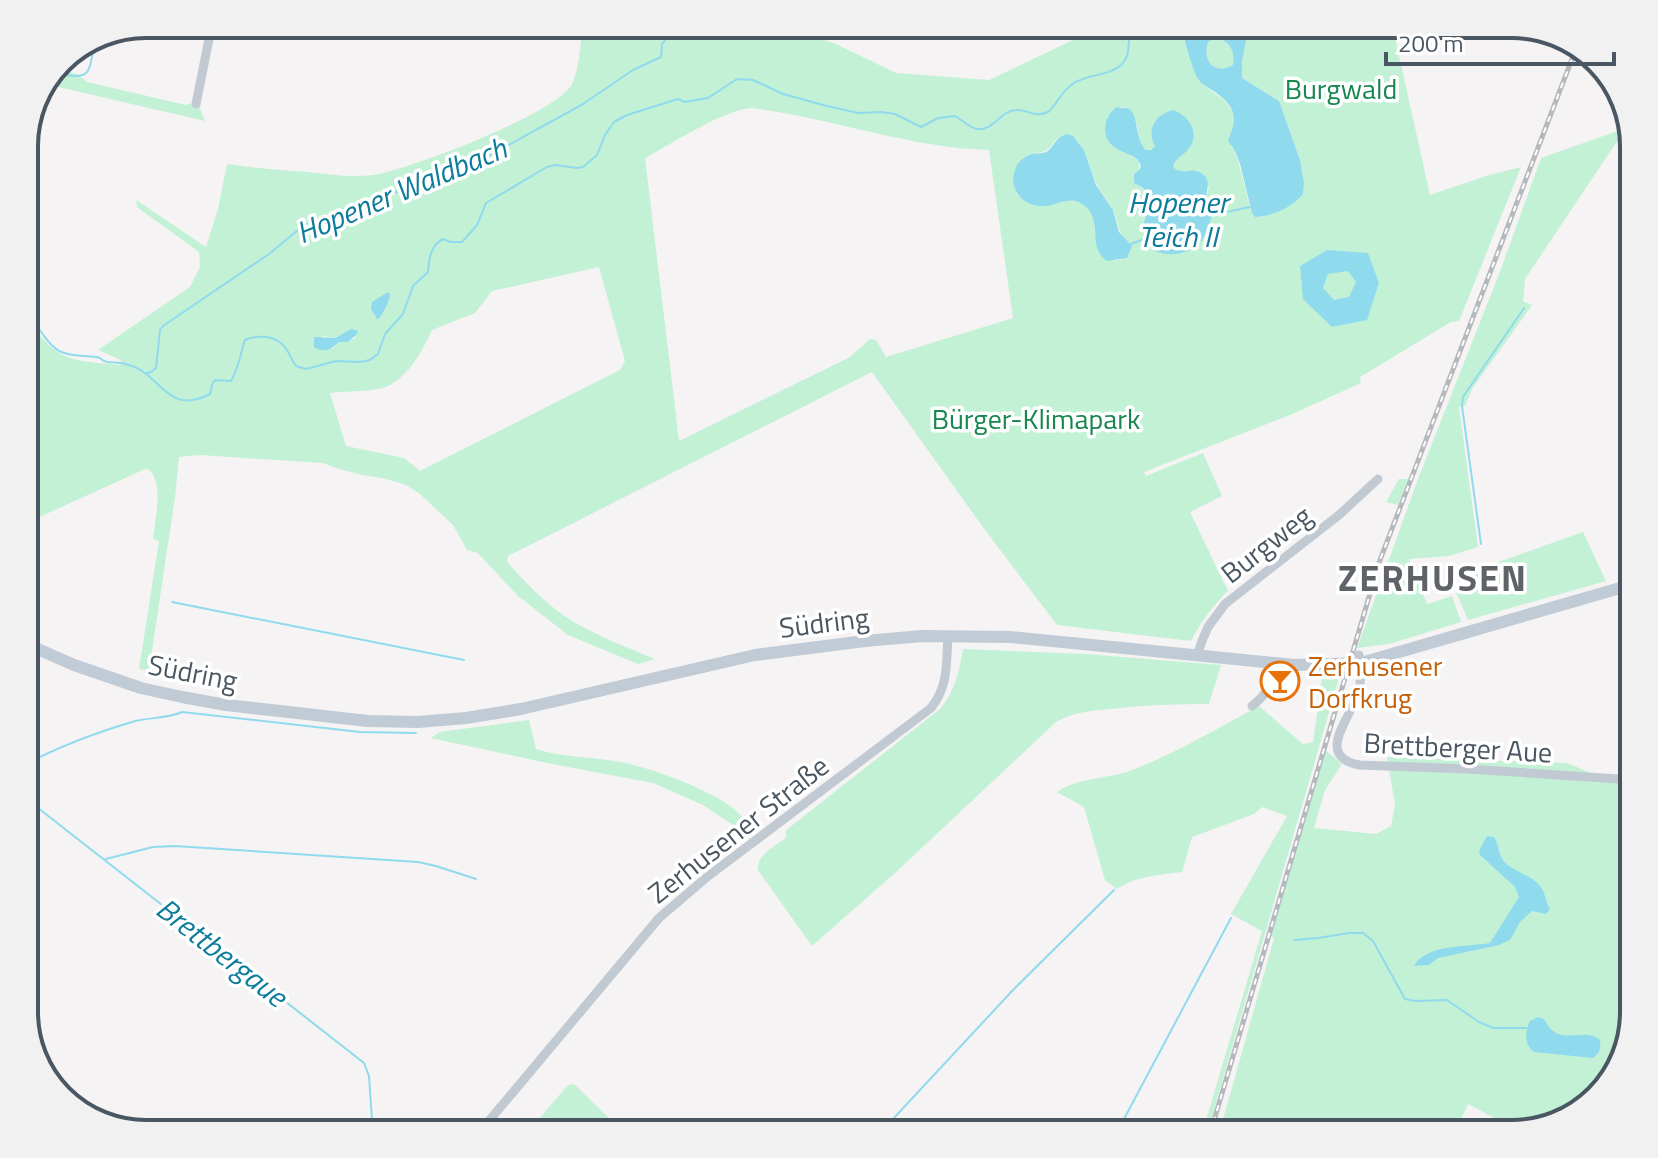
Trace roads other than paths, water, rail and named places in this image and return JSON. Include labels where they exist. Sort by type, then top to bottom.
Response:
[{"type":"main road","name":"Südring","points":[[38,649],[141,688],[182,697],[368,721],[406,722],[466,718],[521,709],[755,655],[865,641],[948,636],[1010,637],[1197,656],[1326,665],[1407,651],[1620,588]]},
{"type":"street","points":[[196,104],[209,38]]},
{"type":"street","name":"Burgweg","points":[[1197,656],[1208,627],[1225,604],[1339,515],[1378,479]]},
{"type":"street","name":"Zerhusener Straße","points":[[490,1120],[659,918],[707,877],[931,708],[941,695],[946,679],[948,636]]},
{"type":"street","name":"Brettberger Aue","points":[[1360,659],[1359,692],[1336,745],[1340,757],[1348,763],[1620,779]]},
{"type":"street","points":[[1252,706],[1271,685],[1277,663]]},
{"type":"water","points":[[1184,38],[1216,38],[1245,38],[1242,78],[1279,101],[1300,160],[1303,194],[1293,203],[1268,215],[1255,217],[1252,213],[1240,164],[1228,140],[1234,121],[1232,110],[1225,100],[1198,79]],"holes":[[[1216,38],[1225,42],[1232,51],[1233,65],[1220,69],[1208,60],[1208,42]]]},
{"type":"water","name":"Hopener Teich II","points":[[1117,107],[1130,109],[1146,150],[1155,146],[1152,128],[1157,119],[1167,112],[1178,112],[1191,125],[1193,141],[1173,167],[1204,175],[1208,186],[1206,202],[1212,215],[1204,238],[1186,252],[1161,253],[1148,245],[1144,238],[1150,201],[1144,189],[1134,183],[1134,174],[1140,169],[1140,164],[1113,146],[1105,133],[1108,117]]},
{"type":"water","points":[[1067,134],[1073,136],[1084,150],[1096,185],[1113,210],[1119,232],[1132,246],[1127,258],[1107,261],[1101,256],[1093,219],[1085,206],[1070,200],[1037,206],[1024,201],[1016,191],[1013,177],[1019,162],[1032,154],[1047,151]]},
{"type":"water","points":[[1327,250],[1368,253],[1379,283],[1367,320],[1332,327],[1303,299],[1300,266]],"holes":[[[1348,271],[1356,282],[1349,297],[1334,300],[1323,288],[1328,274]]]},
{"type":"water","points":[[388,292],[388,304],[377,319],[371,309],[372,302]]},
{"type":"water","points":[[351,329],[358,331],[348,342],[339,342],[324,350],[314,347],[314,337],[335,338]]},
{"type":"water","points":[[1487,836],[1494,837],[1506,864],[1540,886],[1550,909],[1546,914],[1532,911],[1520,922],[1510,940],[1499,945],[1438,958],[1429,965],[1414,966],[1437,950],[1490,943],[1519,897],[1515,887],[1480,855]]},
{"type":"water","points":[[1538,1017],[1557,1033],[1593,1036],[1600,1040],[1599,1052],[1593,1058],[1534,1052],[1528,1045],[1526,1034],[1530,1021]]},
{"type":"waterway","name":"Hopener Waldbach","points":[[147,373],[156,368],[163,326],[269,254],[304,225],[366,201],[427,183],[498,151],[583,104],[633,70],[661,57],[662,44],[667,38]]},
{"type":"waterway","points":[[38,327],[59,351],[123,363],[148,375],[164,391],[183,400],[195,400],[210,394],[215,380],[231,381],[245,340],[254,337],[269,337],[278,341],[296,366],[306,369],[336,361],[370,360],[378,354],[385,334],[403,314],[413,286],[428,272],[435,245],[443,239],[462,242],[477,225],[486,203],[547,167],[583,167],[597,155],[614,122],[627,115],[678,99],[685,102],[708,98],[737,79],[753,80],[783,94],[858,113],[895,114],[921,127],[938,118],[955,116],[974,128],[983,129],[1011,111],[1048,112],[1074,83],[1122,64],[1126,59],[1129,38]]},
{"type":"waterway","points":[[66,74],[86,73],[93,52]]},
{"type":"waterway","points":[[1212,215],[1250,207]]},
{"type":"waterway","points":[[1131,244],[1144,239]]},
{"type":"waterway","points":[[1481,544],[1463,397],[1524,308]]},
{"type":"waterway","points":[[172,602],[464,660]]},
{"type":"waterway","points":[[38,758],[63,746],[138,720],[182,712],[360,732],[416,733]]},
{"type":"waterway","name":"Brettbergaue","points":[[38,808],[364,1063],[369,1076],[372,1120]]},
{"type":"waterway","points":[[106,859],[153,847],[175,846],[418,862],[476,879]]},
{"type":"waterway","points":[[892,1120],[1013,990],[1114,890]]},
{"type":"waterway","points":[[1123,1120],[1231,918]]},
{"type":"waterway","points":[[1294,940],[1363,933],[1373,941],[1405,999],[1447,1000],[1493,1028],[1527,1028]]},
{"type":"railway","points":[[1214,1120],[1380,560],[1573,57]]},
{"type":"place","name":"Zerhusener Dorfkrug","points":[[1280,681]]},
{"type":"district","name":"ZERHUSEN","points":[[1433,577]]},
{"type":"park label","name":"Burgwald","points":[[1341,88]]},
{"type":"park label","name":"Bürger-Klimapark","points":[[1036,418]]}]
